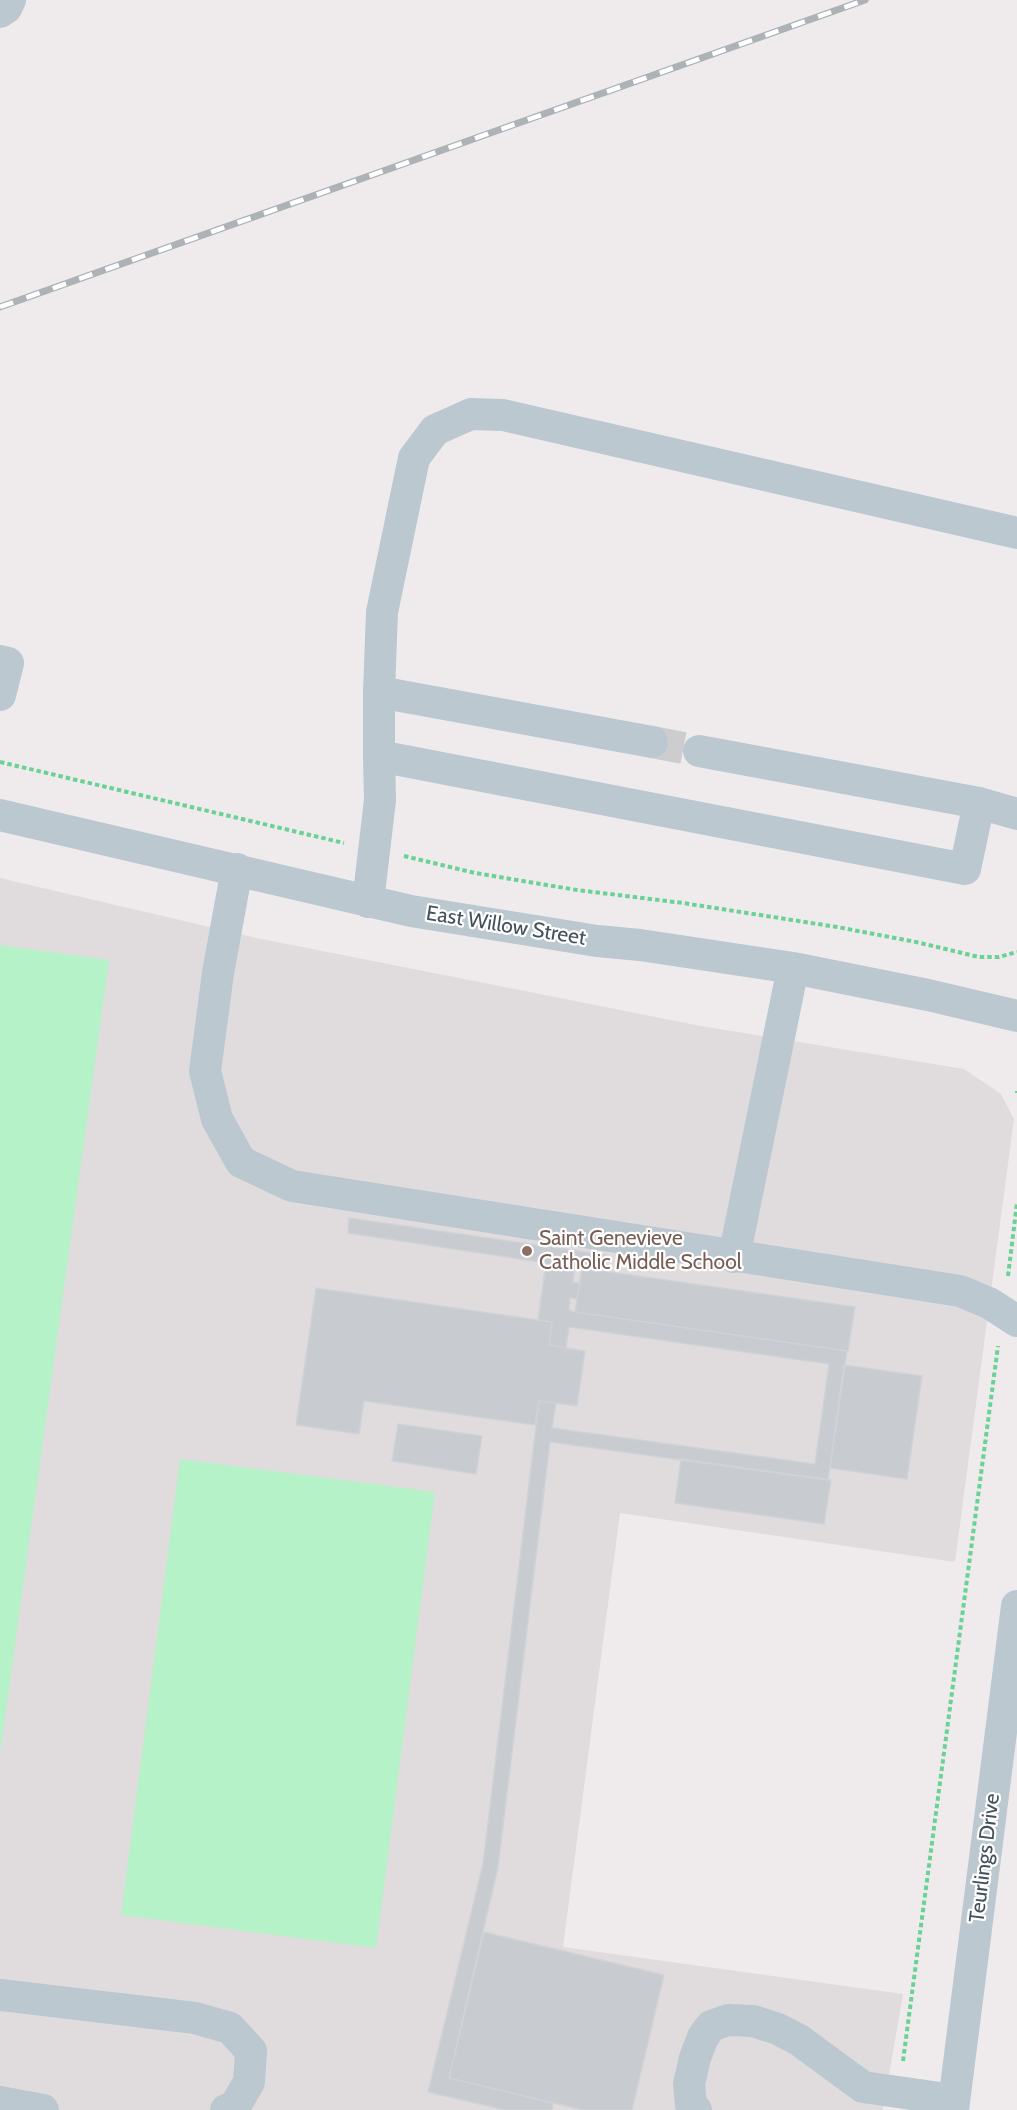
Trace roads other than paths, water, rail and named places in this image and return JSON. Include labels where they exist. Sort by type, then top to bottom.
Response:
[{"type":"street","points":[[0,12],[6,8],[10,0]]},
{"type":"street","points":[[368,902],[380,800],[379,692],[382,612],[414,458],[435,430],[471,414],[503,415],[1017,533]]},
{"type":"street","points":[[0,661],[8,663],[0,695]]},
{"type":"street","points":[[379,692],[652,742]]},
{"type":"street","points":[[699,751],[979,803],[1017,814]]},
{"type":"street","points":[[379,756],[965,869],[979,803]]},
{"type":"street","name":"East Willow Street","points":[[0,814],[411,911],[597,941],[640,945],[793,968],[1017,1016]]},
{"type":"street","points":[[237,869],[218,974],[206,1071],[218,1119],[241,1162],[292,1186],[960,1291],[989,1303],[1008,1328]]},
{"type":"street","points":[[734,1257],[793,968]]},
{"type":"street","name":"Teurlings Drive","points":[[953,2105],[1017,1606]]},
{"type":"street","points":[[0,1995],[195,2018],[230,2028],[251,2051],[249,2082],[235,2106],[226,2110]]},
{"type":"street","points":[[696,2110],[691,2105],[689,2084],[695,2058],[703,2037],[711,2026],[728,2020],[753,2021],[799,2040],[863,2087],[953,2105]]},
{"type":"street","points":[[0,2102],[43,2110]]},
{"type":"tunnel","points":[[652,742],[699,751]]},
{"type":"railway","points":[[0,307],[865,0]]},
{"type":"place","name":"Saint Genevieve Catholic Middle School","points":[[527,1251]]}]
